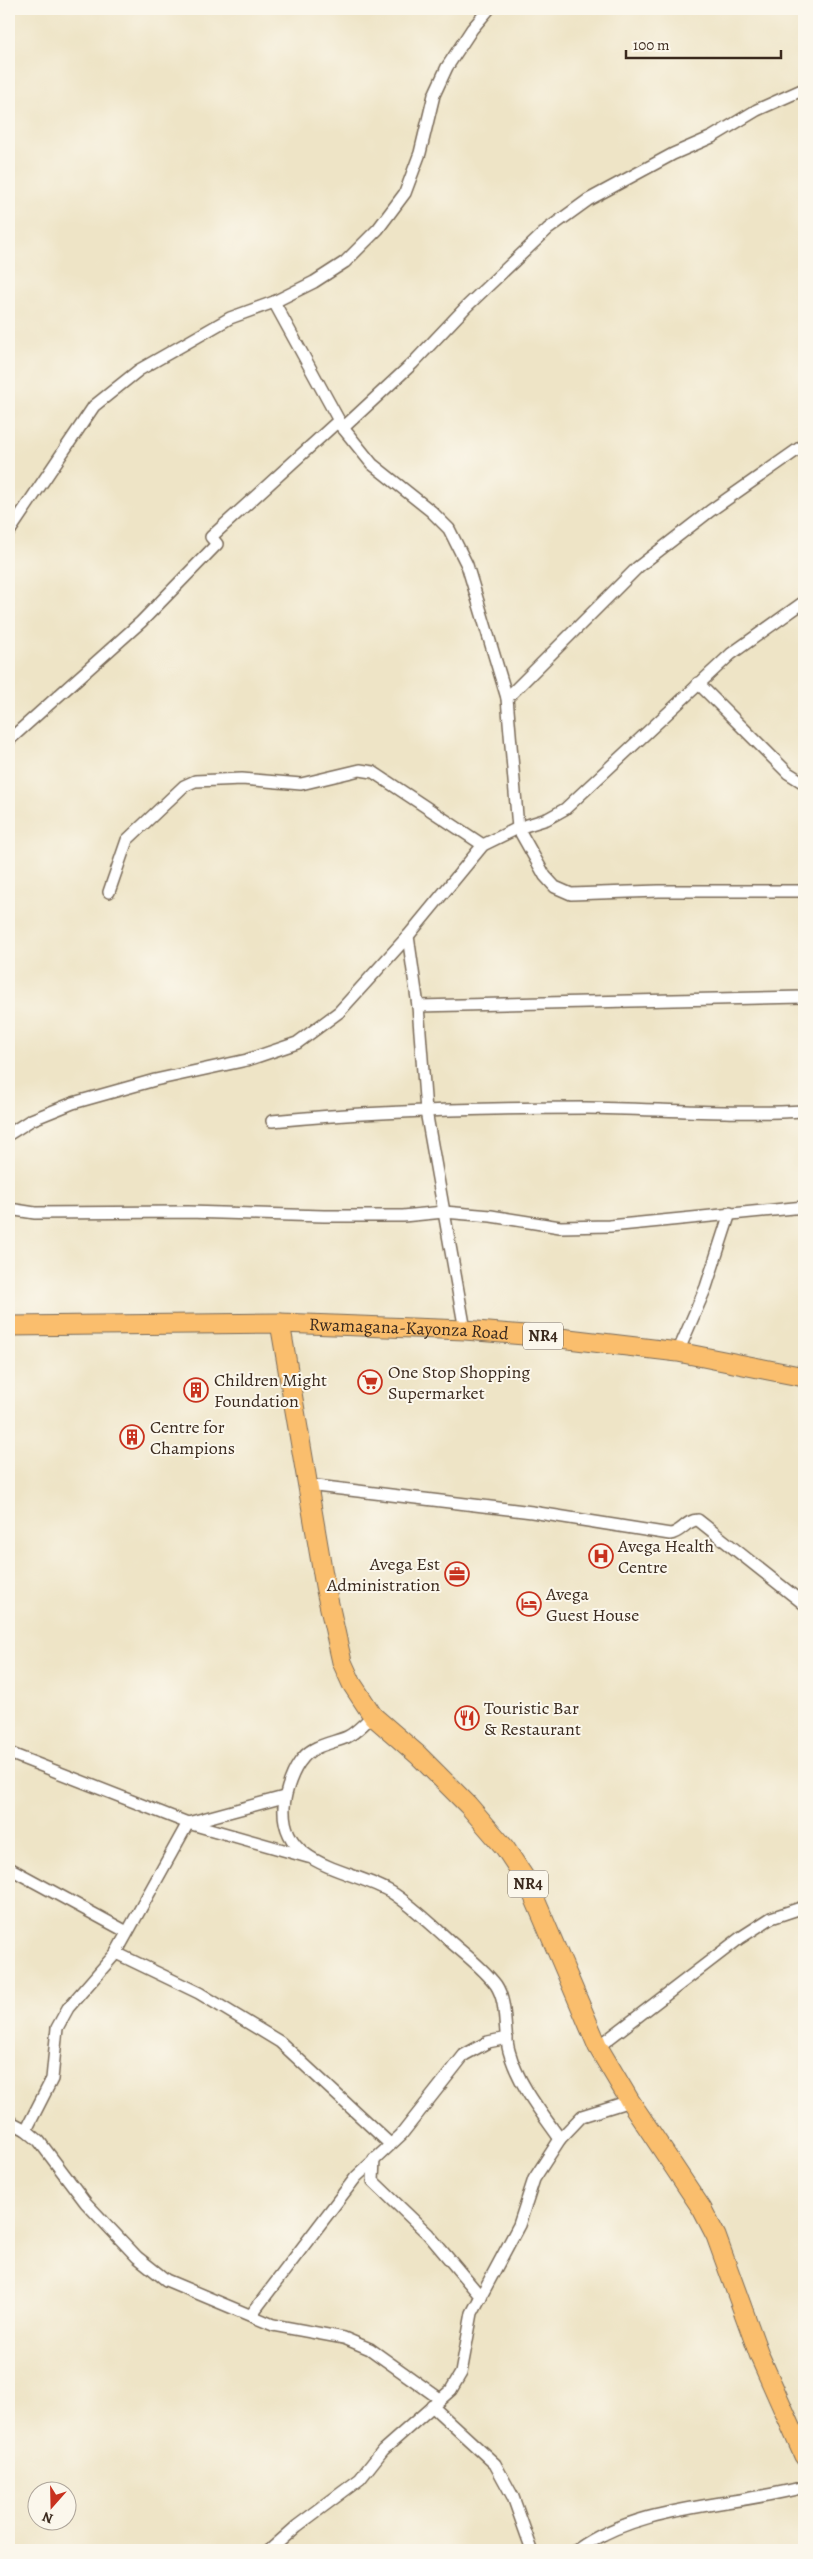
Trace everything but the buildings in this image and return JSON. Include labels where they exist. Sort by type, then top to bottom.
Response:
[{"type":"highway","name":"Rwamagana-Kayonza Road","points":[[280,1323],[465,1330],[560,1338],[678,1352],[804,1377]]},
{"type":"highway","name":"NR4","points":[[9,1326],[280,1323],[325,1586],[342,1662],[352,1684],[373,1716],[418,1755],[468,1805],[505,1848],[528,1882],[598,2047],[630,2101],[702,2209],[716,2236],[760,2357],[804,2456]]},
{"type":"street","points":[[9,532],[94,406],[139,370],[173,350],[230,318],[274,302],[314,282],[345,262],[378,229],[406,193],[420,153],[434,95],[447,67],[472,29],[489,9]]},
{"type":"street","points":[[343,428],[413,363],[467,306],[548,229],[588,200],[673,154],[712,137],[757,110],[804,90]]},
{"type":"street","points":[[274,302],[343,428]]},
{"type":"street","points":[[9,740],[141,622],[217,544],[211,538],[337,422],[372,464],[431,511],[449,529],[467,564],[507,698],[518,828],[545,876],[555,887],[571,894],[659,891],[804,891]]},
{"type":"street","points":[[507,698],[638,566],[710,511],[804,445]]},
{"type":"street","points":[[9,1134],[31,1120],[73,1103],[155,1080],[247,1060],[297,1043],[338,1012],[408,936],[483,845],[518,828],[548,819],[565,809],[731,654],[802,607]]},
{"type":"street","points":[[698,683],[788,773],[804,783]]},
{"type":"street","points":[[109,892],[127,840],[175,793],[195,781],[242,779],[301,784],[360,770],[373,772],[483,845]]},
{"type":"street","points":[[408,936],[418,1006],[426,1111],[465,1330]]},
{"type":"street","points":[[418,1006],[804,997]]},
{"type":"street","points":[[272,1121],[350,1114],[584,1108],[764,1113],[804,1111]]},
{"type":"street","points":[[9,1209],[35,1213],[188,1212],[324,1216],[403,1216],[444,1212],[490,1216],[560,1227],[610,1226],[804,1207]]},
{"type":"street","points":[[678,1352],[706,1287],[730,1213]]},
{"type":"street","points":[[308,1485],[532,1512],[670,1534],[676,1533],[692,1520],[698,1520],[804,1604]]},
{"type":"street","points":[[373,1716],[348,1736],[310,1751],[302,1758],[284,1797],[284,1816],[289,1834],[302,1851],[323,1865],[388,1890],[406,1902],[476,1964],[496,1986],[502,2000],[509,2052],[526,2090],[560,2139]]},
{"type":"street","points":[[9,1753],[188,1823],[313,1858]]},
{"type":"street","points":[[26,2130],[52,2079],[56,2028],[68,2008],[116,1953],[188,1823],[284,1797]]},
{"type":"street","points":[[9,1868],[127,1932]]},
{"type":"street","points":[[598,2047],[740,1938],[771,1918],[804,1907]]},
{"type":"street","points":[[116,1953],[199,1993],[280,2042],[390,2144]]},
{"type":"street","points":[[251,2315],[356,2177],[401,2135],[464,2055],[488,2042],[507,2038]]},
{"type":"street","points":[[270,2550],[296,2526],[360,2480],[383,2450],[451,2390],[460,2372],[472,2313],[519,2225],[534,2179],[560,2139],[582,2116],[630,2101]]},
{"type":"street","points":[[9,2121],[26,2130],[39,2141],[86,2203],[137,2257],[166,2280],[273,2325],[344,2338],[370,2349],[436,2403],[495,2464],[513,2497],[532,2550]]},
{"type":"street","points":[[374,2160],[373,2181],[428,2234],[481,2297]]},
{"type":"street","points":[[577,2550],[621,2525],[650,2517],[770,2496],[804,2487]]},
{"type":"place","name":"One Stop Shopping Supermarket","points":[[370,1382]]},
{"type":"place","name":"Children Might Foundation","points":[[196,1390]]},
{"type":"place","name":"Centre for Champions","points":[[132,1437]]},
{"type":"place","name":"Avega Health Centre","points":[[601,1556]]},
{"type":"place","name":"Avega Est Administration","points":[[457,1574]]},
{"type":"place","name":"Avega Guest House","points":[[529,1604]]},
{"type":"place","name":"Touristic Bar & Restaurant","points":[[467,1718]]}]
